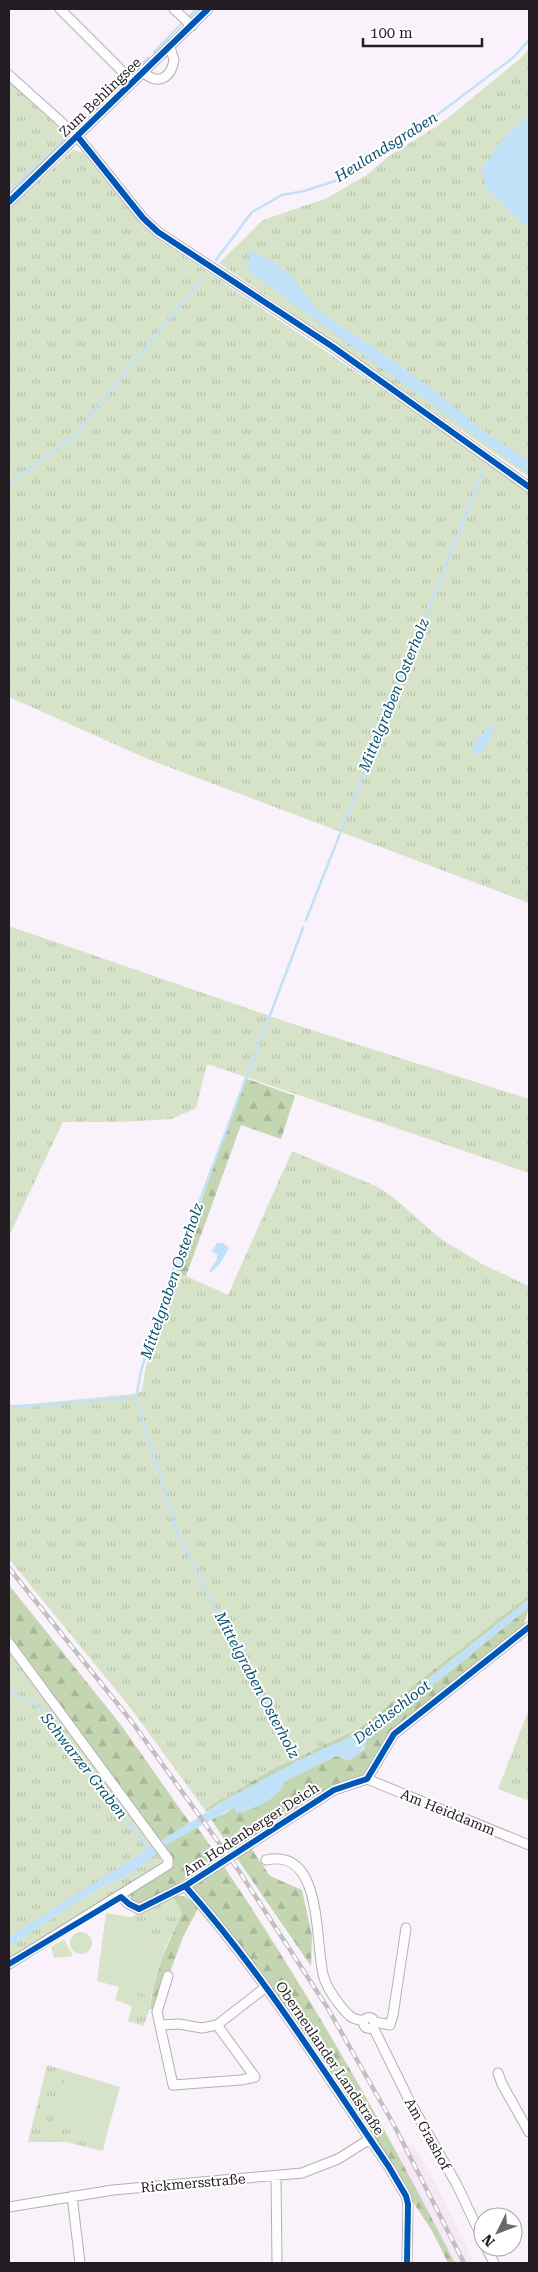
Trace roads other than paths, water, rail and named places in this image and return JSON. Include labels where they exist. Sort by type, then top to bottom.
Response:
[{"type":"street","name":"Zum Behlingsee","points":[[60,9],[133,82]]},
{"type":"street","points":[[174,9],[192,26]]},
{"type":"street","name":"Zum Behlingsee","points":[[9,202],[208,9]]},
{"type":"street","name":"Zum Behlingsee","points":[[144,72],[150,78],[158,80],[166,76],[174,60],[170,47]]},
{"type":"street","points":[[9,75],[78,137],[143,218],[158,232],[333,347],[529,487]]},
{"type":"street","points":[[367,1779],[394,1734],[529,1627]]},
{"type":"street","name":"Am Hodenberger Deich","points":[[9,1643],[168,1859],[168,1865],[9,1964]]},
{"type":"street","name":"Am Heiddamm","points":[[367,1779],[529,1845]]},
{"type":"street","name":"Am Hodenberger Deich","points":[[120,1896],[129,1904],[139,1908],[185,1886],[334,1790],[367,1779]]},
{"type":"street","points":[[266,1860],[276,1858],[288,1861],[298,1868],[304,1876],[312,1891],[324,1978],[334,1996],[351,2018],[364,2021],[366,2028],[374,2024],[390,2025],[406,1928]]},
{"type":"street","name":"Oberneulander Landstraße","points":[[185,1886],[232,1941],[266,1988],[370,2139],[406,2196],[409,2215],[407,2263]]},
{"type":"street","points":[[168,1976],[157,2012],[173,2085],[241,2080],[255,2077],[217,2025]]},
{"type":"street","points":[[161,2025],[179,2024],[202,2028],[217,2025],[266,1988]]},
{"type":"street","name":"Am Grashof","points":[[374,2024],[410,2102],[457,2185],[473,2219]]},
{"type":"street","points":[[498,2073],[502,2084],[529,2132]]},
{"type":"street","name":"Rickmersstraße","points":[[9,2207],[147,2186],[276,2176],[315,2170],[351,2152],[370,2139]]},
{"type":"street","points":[[276,2176],[277,2263]]},
{"type":"street","points":[[72,2196],[80,2263]]},
{"type":"water","points":[[529,108],[529,227],[520,222],[485,187],[482,168],[505,136],[526,118]]},
{"type":"water","points":[[251,250],[274,262],[293,277],[317,310],[434,390],[478,427],[529,461],[529,475],[247,270]]},
{"type":"water","points":[[489,726],[494,726],[489,742],[479,755],[475,754],[472,746]]},
{"type":"water","points":[[217,1243],[223,1243],[229,1248],[221,1262],[212,1272],[209,1271],[217,1259],[217,1254],[211,1252]]},
{"type":"water","name":"Deichschloot","points":[[529,1599],[529,1607],[373,1734],[355,1757],[350,1760],[336,1756],[285,1781],[277,1793],[265,1803],[237,1813],[235,1807],[162,1847],[146,1863],[121,1879],[103,1886],[9,1946],[9,1937],[232,1796],[309,1755],[360,1733]]},
{"type":"waterway","points":[[190,16],[197,9]]},
{"type":"waterway","points":[[154,52],[182,23]]},
{"type":"waterway","name":"Heulandsgraben","points":[[216,260],[252,212],[282,195],[304,191],[335,181],[429,121],[514,57],[529,40]]},
{"type":"waterway","points":[[132,74],[148,58]]},
{"type":"waterway","points":[[81,124],[125,81]]},
{"type":"waterway","points":[[9,193],[63,141]]},
{"type":"waterway","name":"Heulandsgraben","points":[[9,483],[73,437],[204,276]]},
{"type":"waterway","name":"Mittelgraben Osterholz","points":[[306,920],[483,471]]},
{"type":"waterway","name":"Mittelgraben Osterholz","points":[[298,1764],[217,1613],[178,1535],[136,1398],[141,1371],[164,1295],[303,928]]},
{"type":"waterway","points":[[9,1407],[136,1398]]},
{"type":"waterway","name":"Schwarzer Graben","points":[[9,1691],[37,1705],[150,1851]]},
{"type":"railway","points":[[9,1568],[132,1722],[239,1871],[327,2007],[395,2127],[464,2263]]}]
